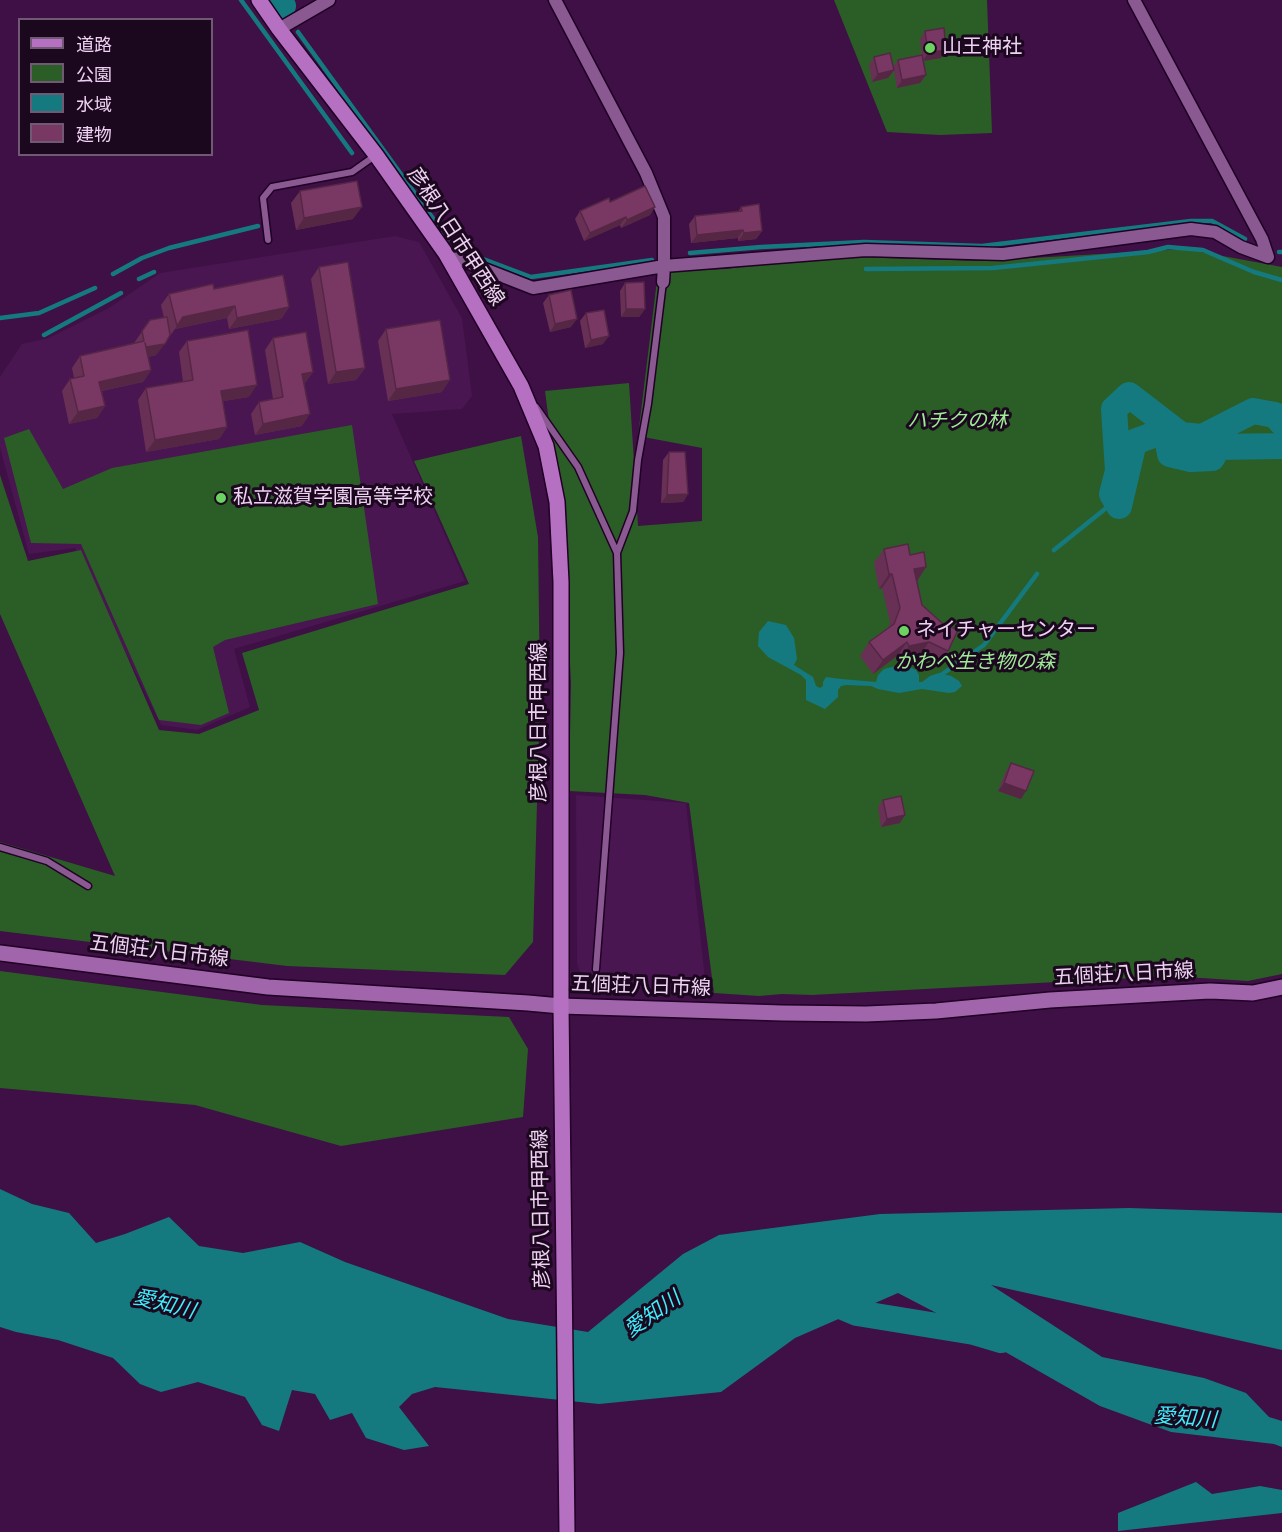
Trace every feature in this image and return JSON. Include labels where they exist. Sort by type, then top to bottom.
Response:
[{"type":"main road","name":"彦根八日市甲西線","points":[[259,0],[376,155],[446,254],[521,386],[546,446],[557,502],[561,582],[561,1006],[567,1532]]},
{"type":"main road","name":"五個荘八日市線","points":[[0,953],[268,987],[561,1006],[866,1014],[1210,991],[1253,993],[1282,987]]},
{"type":"street","points":[[279,28],[329,0]]},
{"type":"street","points":[[555,0],[646,173],[664,217],[663,282]]},
{"type":"street","points":[[446,254],[533,288],[664,266],[866,250],[1003,254],[1191,229],[1215,232],[1241,248],[1268,257],[1262,239],[1134,0]]},
{"type":"lane","points":[[268,240],[263,198],[272,187],[352,172],[376,155]]},
{"type":"lane","points":[[596,969],[620,653],[617,553],[633,511],[663,282]]},
{"type":"lane","points":[[521,386],[578,467],[617,553]]},
{"type":"lane","points":[[0,847],[47,861],[88,886]]},
{"type":"shaded area","name":"私立滋賀学園高等学校","points":[[395,236],[419,242],[462,318],[472,396],[462,409],[392,414],[465,581],[234,649],[250,707],[197,730],[161,725],[75,548],[29,554],[0,448],[0,377],[22,344],[49,338],[109,308],[160,273]]},
{"type":"shaded area","points":[[576,795],[686,803],[707,998],[591,979],[580,972],[577,963]]},
{"type":"green space","points":[[834,0],[987,0],[992,133],[940,135],[887,132]]},
{"type":"green space","name":"かわべ生き物の森","points":[[1185,249],[1282,267],[1282,974],[1248,981],[1170,976],[812,995],[759,996],[714,993],[689,803],[645,795],[569,791],[571,683],[563,528],[545,391],[629,383],[638,526],[702,521],[702,448],[638,436],[658,272],[726,269],[820,256],[981,261]]},
{"type":"green space","points":[[352,425],[378,604],[225,640],[213,647],[229,713],[201,725],[159,720],[81,544],[31,543],[4,438],[29,429],[63,489],[112,468]]},
{"type":"green space","points":[[521,436],[538,537],[540,699],[533,942],[505,975],[287,966],[0,931],[0,842],[115,876],[0,614],[0,475],[28,561],[81,550],[159,730],[199,734],[259,710],[242,653],[469,584],[414,461]]},
{"type":"green space","points":[[0,971],[262,1005],[509,1017],[528,1049],[523,1117],[341,1146],[195,1105],[0,1088]]},
{"type":"water","points":[[768,621],[786,625],[794,638],[797,659],[794,665],[813,677],[816,686],[820,688],[826,677],[876,682],[878,675],[884,669],[904,664],[916,670],[919,682],[939,673],[951,676],[962,686],[955,692],[949,693],[922,689],[899,693],[871,686],[846,685],[841,686],[838,690],[838,697],[825,709],[806,700],[806,680],[801,675],[768,657],[758,646],[759,632]]},
{"type":"water","points":[[0,1189],[32,1204],[69,1213],[96,1243],[169,1217],[199,1246],[243,1253],[300,1242],[345,1262],[508,1319],[588,1332],[683,1254],[719,1235],[880,1214],[1129,1208],[1282,1213],[1282,1350],[991,1285],[1102,1357],[1204,1378],[1246,1393],[1269,1417],[1282,1421],[1282,1447],[1274,1444],[1171,1432],[1100,1406],[898,1293],[795,1338],[721,1392],[599,1404],[435,1387],[412,1394],[399,1407],[429,1446],[404,1450],[366,1438],[352,1413],[330,1420],[315,1394],[292,1390],[279,1431],[262,1425],[245,1397],[198,1382],[161,1392],[140,1384],[113,1358],[58,1340],[0,1327]]},
{"type":"water","points":[[1196,1482],[1212,1494],[1260,1486],[1282,1490],[1282,1513],[1118,1531],[1118,1513]]},
{"type":"building","points":[[944,28],[946,50],[928,53],[925,31]]},
{"type":"building","points":[[890,53],[894,70],[878,74],[874,57]]},
{"type":"building","points":[[922,55],[926,75],[902,80],[898,60]]},
{"type":"building","points":[[357,181],[362,207],[304,218],[300,191]]},
{"type":"building","points":[[645,186],[655,207],[590,233],[580,211],[609,198],[610,202]]},
{"type":"building","points":[[759,204],[762,231],[744,233],[743,230],[697,235],[695,216],[742,211],[741,207]]},
{"type":"building","points":[[348,262],[365,368],[336,372],[319,267]]},
{"type":"building","points":[[283,275],[289,307],[237,318],[235,306],[183,317],[177,326],[169,294],[213,284],[214,289]]},
{"type":"building","points":[[644,282],[645,309],[626,309],[625,283]]},
{"type":"building","points":[[571,290],[577,319],[555,324],[549,295]]},
{"type":"building","points":[[604,310],[609,336],[591,340],[586,313]]},
{"type":"building","points":[[167,317],[170,335],[165,344],[146,347],[145,343],[151,370],[99,382],[105,406],[78,412],[70,379],[84,376],[80,356],[144,341],[142,331],[150,320]]},
{"type":"building","points":[[440,320],[450,380],[396,389],[386,329]]},
{"type":"building","points":[[248,330],[257,385],[221,391],[227,427],[155,440],[146,388],[193,380],[187,341]]},
{"type":"building","points":[[306,332],[313,372],[302,374],[310,414],[263,424],[259,402],[283,397],[273,338]]},
{"type":"building","points":[[669,452],[685,452],[688,494],[667,495]]},
{"type":"building","points":[[908,544],[910,555],[924,552],[926,567],[914,569],[922,605],[942,623],[958,630],[948,651],[929,642],[909,646],[907,642],[883,660],[869,642],[894,624],[900,608],[884,549]]},
{"type":"building","points":[[1011,763],[1034,771],[1026,791],[1004,783]]},
{"type":"building","points":[[901,796],[905,815],[887,819],[883,800]]},
{"type":"waterway","points":[[241,0],[352,153]]},
{"type":"waterway","points":[[279,0],[283,6]]},
{"type":"waterway","points":[[298,32],[448,239]]},
{"type":"waterway","points":[[690,253],[864,242],[982,246],[1191,221],[1212,221],[1245,239]]},
{"type":"waterway","points":[[113,274],[142,258],[169,248],[258,226]]},
{"type":"waterway","points":[[866,269],[993,268],[1148,252],[1168,247],[1203,250],[1254,272],[1282,280]]},
{"type":"waterway","points":[[454,248],[531,277],[652,260]]},
{"type":"waterway","points":[[139,279],[154,272]]},
{"type":"waterway","points":[[0,318],[39,313],[95,288]]},
{"type":"waterway","points":[[44,335],[121,293]]},
{"type":"waterway","points":[[1282,423],[1275,415],[1253,411],[1202,437],[1181,435],[1129,395],[1114,409],[1118,471],[1112,494],[1119,506],[1134,442],[1156,434],[1167,437],[1170,454],[1191,459],[1212,458],[1218,447],[1282,446]]},
{"type":"waterway","points":[[1054,550],[1105,509]]},
{"type":"waterway","points":[[938,677],[984,645],[1037,574]]},
{"type":"waterway","name":"愛知川","points":[[824,1299],[857,1313],[974,1332],[1001,1340]]},
{"type":"place","name":"山王神社","points":[[930,48]]},
{"type":"place","name":"私立滋賀学園高等学校","points":[[221,498]]},
{"type":"place","name":"ネイチャーセンター","points":[[904,631]]},
{"type":"park label","name":"ハチクの林","points":[[957,422]]}]
